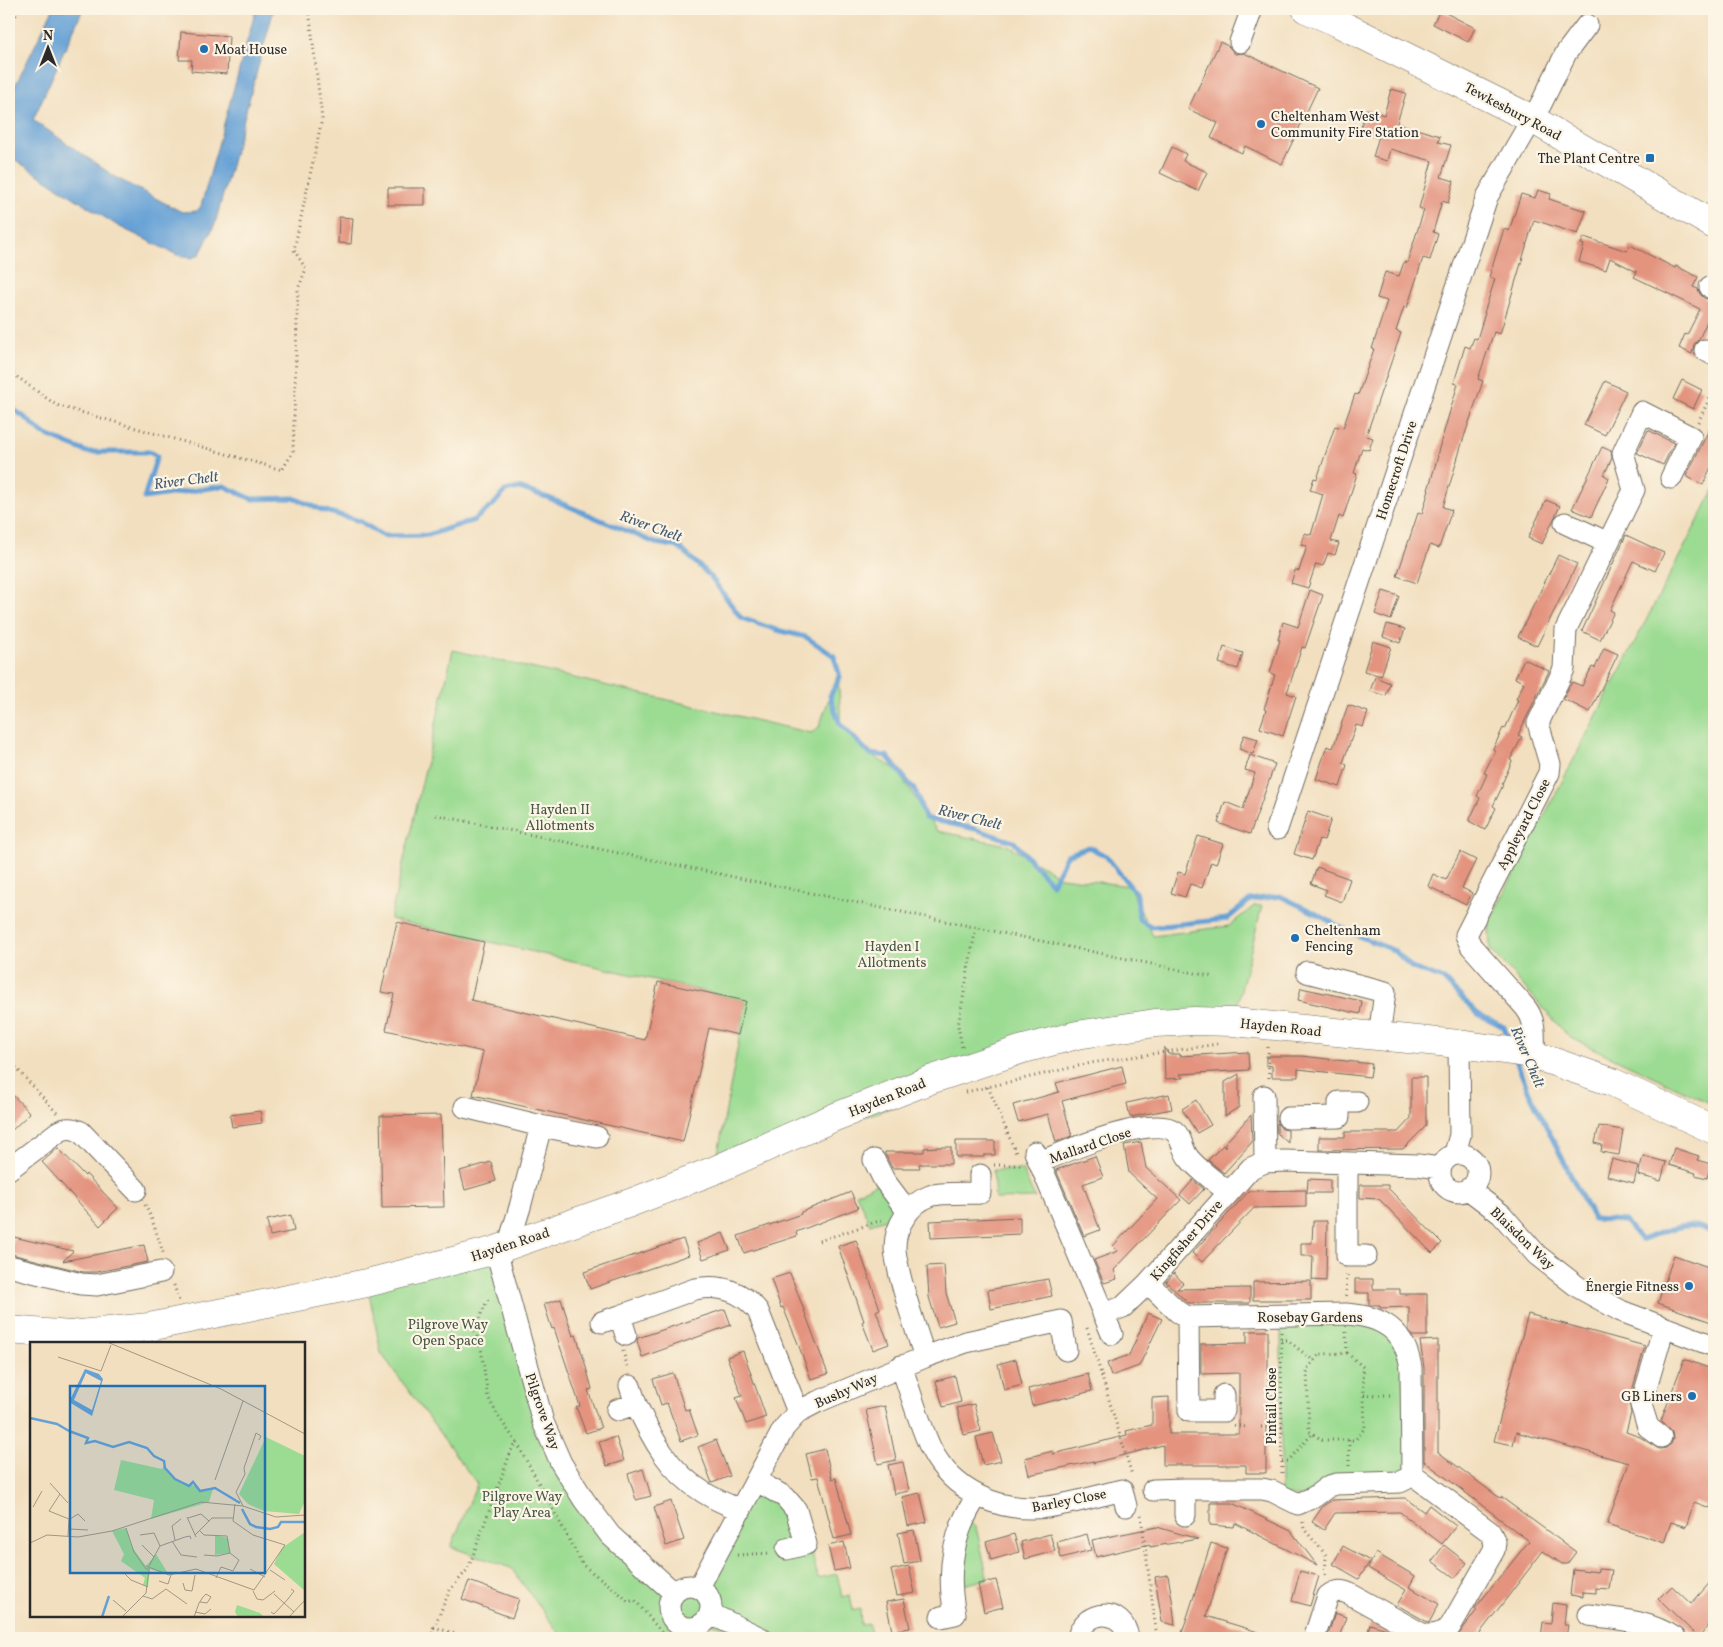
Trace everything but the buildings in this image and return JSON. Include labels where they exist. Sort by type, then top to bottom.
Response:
[{"type":"main road","name":"Tewkesbury Road","points":[[1321,12],[1532,119],[1714,225]]},
{"type":"main road","name":"Hayden Road","points":[[9,1330],[70,1334],[149,1327],[502,1256],[715,1170],[896,1092],[967,1067],[1077,1035],[1155,1023],[1233,1022],[1459,1044],[1520,1053],[1612,1082],[1714,1130]]},
{"type":"street","points":[[1240,42],[1252,9]]},
{"type":"street","name":"Homecroft Drive","points":[[1278,829],[1487,197],[1541,104],[1566,53],[1587,25]]},
{"type":"street","name":"Appleyard Close","points":[[1520,1053],[1534,1032],[1532,1018],[1525,1007],[1471,946],[1466,935],[1549,773],[1550,764],[1538,723],[1564,669],[1566,629],[1634,490],[1623,453],[1642,412],[1691,437]]},
{"type":"street","points":[[1671,478],[1691,437]]},
{"type":"street","points":[[1566,523],[1608,543]]},
{"type":"street","points":[[1307,972],[1385,992],[1379,1037]]},
{"type":"street","points":[[1455,1153],[1460,1135],[1459,1044]]},
{"type":"street","points":[[1264,1096],[1275,1118],[1265,1162]]},
{"type":"street","points":[[1275,1118],[1339,1118],[1339,1102],[1357,1102]]},
{"type":"street","points":[[464,1107],[596,1137]]},
{"type":"street","name":"Mallard Close","points":[[1033,1161],[1128,1130],[1160,1125],[1174,1130],[1179,1135],[1184,1151],[1191,1160],[1228,1192]]},
{"type":"street","points":[[502,1256],[520,1207],[541,1126]]},
{"type":"street","points":[[9,1169],[58,1132],[71,1128],[81,1132],[136,1190]]},
{"type":"street","points":[[1455,1153],[1465,1154],[1473,1159],[1477,1166],[1478,1175],[1476,1182],[1468,1190],[1460,1192],[1444,1186],[1440,1180],[1439,1168],[1445,1158],[1455,1153]]},
{"type":"street","points":[[874,1160],[884,1180],[908,1212]]},
{"type":"street","points":[[1033,1161],[1095,1319],[1112,1334]]},
{"type":"street","name":"Kingfisher Drive","points":[[1095,1319],[1123,1308],[1148,1283],[1250,1168],[1265,1162],[1284,1161],[1418,1165],[1439,1168]]},
{"type":"street","points":[[1347,1164],[1357,1256]]},
{"type":"street","points":[[925,1357],[907,1306],[895,1256],[897,1233],[901,1222],[908,1212],[931,1195],[980,1193],[980,1175]]},
{"type":"street","name":"Blaisdon Way","points":[[1468,1190],[1501,1214],[1537,1255],[1571,1282],[1621,1311],[1714,1346]]},
{"type":"street","name":"Pilgrove Way","points":[[502,1256],[543,1422],[561,1463],[584,1500],[610,1535],[673,1592]]},
{"type":"street","points":[[9,1266],[81,1284],[97,1285],[161,1272]]},
{"type":"street","points":[[1148,1283],[1178,1312],[1188,1317],[1189,1411],[1224,1411],[1224,1395]]},
{"type":"street","points":[[616,1324],[695,1289],[706,1287],[728,1289],[746,1298],[758,1311],[798,1412]]},
{"type":"street","name":"Rosebay Gardens","points":[[1188,1317],[1346,1314],[1368,1316],[1377,1319],[1393,1330],[1400,1338],[1409,1357],[1412,1395],[1412,1474]]},
{"type":"street","name":"Bushy Way","points":[[699,1587],[784,1428],[798,1412],[902,1366],[966,1342],[1061,1321],[1066,1350]]},
{"type":"street","points":[[1661,1436],[1648,1427],[1642,1405],[1664,1328]]},
{"type":"street","name":"Barley Close","points":[[902,1366],[932,1450],[951,1476],[977,1496],[1002,1506],[1026,1509],[1048,1507],[1122,1490],[1139,1501]]},
{"type":"street","points":[[628,1400],[656,1446],[674,1469],[689,1483],[704,1493],[741,1510]]},
{"type":"street","points":[[1139,1501],[1185,1489],[1262,1489],[1290,1499],[1314,1497],[1329,1486],[1400,1482],[1412,1474],[1490,1532],[1494,1542],[1494,1550],[1450,1627],[1439,1634],[1427,1636],[1422,1634],[1350,1594],[1336,1591],[1328,1596],[1314,1638]]},
{"type":"street","points":[[757,1481],[785,1497],[796,1510],[806,1544],[787,1549]]},
{"type":"street","points":[[1185,1489],[1185,1515]]},
{"type":"street","points":[[941,1617],[955,1614],[951,1588],[953,1550],[961,1523],[977,1496]]},
{"type":"street","points":[[685,1586],[699,1587],[706,1592],[710,1600],[711,1614],[696,1633],[682,1627],[672,1619],[668,1607],[673,1592],[685,1586]]},
{"type":"street","points":[[711,1614],[761,1638]]},
{"type":"street","points":[[1078,1638],[1080,1630],[1086,1621],[1094,1616],[1102,1615],[1113,1616],[1121,1622],[1127,1630],[1128,1638]]},
{"type":"street","points":[[1589,1615],[1638,1622],[1656,1628],[1675,1638]]},
{"type":"path","points":[[9,28],[19,9]]},
{"type":"path","points":[[9,371],[56,405],[282,470],[293,452],[298,289],[306,269],[294,250],[322,120],[309,9]]},
{"type":"path","points":[[1691,437],[1714,388]]},
{"type":"path","points":[[436,815],[1214,977]]},
{"type":"path","points":[[967,1067],[958,1026],[976,927]]},
{"type":"path","points":[[962,1094],[1091,1063],[1222,1044]]},
{"type":"path","points":[[1259,1046],[1268,1047],[1270,1096],[1264,1096]]},
{"type":"path","points":[[9,1060],[71,1128]]},
{"type":"path","points":[[988,1087],[1033,1161]]},
{"type":"path","points":[[819,1241],[908,1212]]},
{"type":"path","points":[[502,1256],[474,1329],[481,1348],[488,1397],[498,1416],[517,1442],[583,1565],[596,1577],[618,1591],[628,1602],[635,1600],[666,1638]]},
{"type":"path","points":[[1346,1314],[1357,1256]]},
{"type":"path","name":"Pintail Close","points":[[1281,1316],[1282,1462],[1290,1499],[1304,1529],[1326,1555],[1325,1577],[1336,1591]]},
{"type":"path","points":[[1095,1319],[1133,1478]]},
{"type":"path","points":[[616,1324],[630,1376],[628,1400]]},
{"type":"path","points":[[1281,1340],[1287,1340],[1314,1361]]},
{"type":"path","points":[[1320,1354],[1347,1354],[1364,1367],[1364,1395],[1365,1428],[1355,1440],[1322,1440],[1310,1431],[1307,1369],[1320,1354]]},
{"type":"path","points":[[1364,1395],[1412,1395]]},
{"type":"path","points":[[1261,1427],[1282,1427]]},
{"type":"path","points":[[1282,1462],[1288,1461],[1313,1433]]},
{"type":"path","points":[[1349,1440],[1349,1484]]},
{"type":"path","points":[[431,1638],[450,1590],[468,1569],[511,1451],[517,1442]]},
{"type":"path","points":[[1139,1501],[1157,1638]]},
{"type":"path","points":[[719,1550],[737,1555],[758,1555],[787,1549]]},
{"type":"path","points":[[434,1627],[468,1638]]},
{"type":"green space","points":[[1714,490],[1714,1105],[1569,1037],[1490,949],[1489,922]]},
{"type":"green space","points":[[453,650],[811,733],[819,727],[838,673],[841,724],[870,755],[896,769],[937,831],[1007,845],[1061,877],[1129,886],[1153,936],[1229,926],[1254,906],[1262,906],[1233,1022],[1115,1028],[715,1170],[746,1001],[390,919]]},
{"type":"green space","points":[[993,1170],[1022,1170],[1035,1198],[995,1199]]},
{"type":"green space","points":[[884,1180],[908,1212],[870,1224],[856,1193]]},
{"type":"green space","name":"Pilgrove Way Open Space","points":[[496,1250],[543,1422],[584,1500],[681,1587],[693,1586],[757,1481],[785,1497],[812,1553],[818,1578],[837,1574],[842,1597],[850,1595],[853,1611],[860,1609],[861,1625],[869,1624],[872,1638],[761,1638],[706,1622],[694,1628],[699,1638],[566,1638],[561,1636],[511,1568],[451,1547],[477,1484],[381,1353],[367,1283]]},
{"type":"green space","points":[[1346,1314],[1400,1338],[1412,1474],[1314,1497],[1281,1495],[1281,1316]]},
{"type":"green space","points":[[963,1518],[976,1527],[988,1579],[951,1588]]},
{"type":"water","points":[[53,9],[83,9],[33,120],[117,178],[182,212],[197,211],[201,206],[256,9],[274,9],[215,224],[200,254],[192,258],[177,255],[118,226],[9,156],[9,98]]},
{"type":"waterway","name":"River Chelt","points":[[9,406],[42,433],[87,452],[149,452],[157,456],[144,498],[224,486],[252,499],[294,498],[322,510],[360,521],[383,536],[428,535],[474,520],[494,504],[505,491],[519,488],[549,498],[655,543],[679,547],[711,577],[741,618],[806,637],[834,656],[840,677],[830,696],[840,724],[870,754],[887,756],[916,792],[925,818],[975,829],[1014,842],[1052,884],[1067,855],[1089,847],[1106,856],[1137,895],[1139,919],[1152,927],[1227,919],[1250,900],[1280,896],[1351,933],[1395,951],[1412,968],[1443,979],[1478,1014],[1504,1027],[1509,1042]]},
{"type":"waterway","name":"River Chelt","points":[[1516,1060],[1528,1090],[1593,1219],[1625,1221],[1641,1240],[1669,1229],[1688,1226],[1706,1229],[1714,1235]]},
{"type":"place","name":"Moat House","points":[[204,49]]},
{"type":"place","name":"Cheltenham West Community Fire Station","points":[[1261,124]]},
{"type":"place","name":"The Plant Centre","points":[[1650,158]]},
{"type":"place","name":"Cheltenham Fencing","points":[[1295,938]]},
{"type":"place","name":"Énergie Fitness","points":[[1689,1286]]},
{"type":"place","name":"GB Liners","points":[[1692,1396]]},
{"type":"park label","name":"Hayden II Allotments","points":[[560,818]]},
{"type":"park label","name":"Hayden I Allotments","points":[[892,954]]},
{"type":"park label","name":"Pilgrove Way Play Area","points":[[522,1504]]}]
